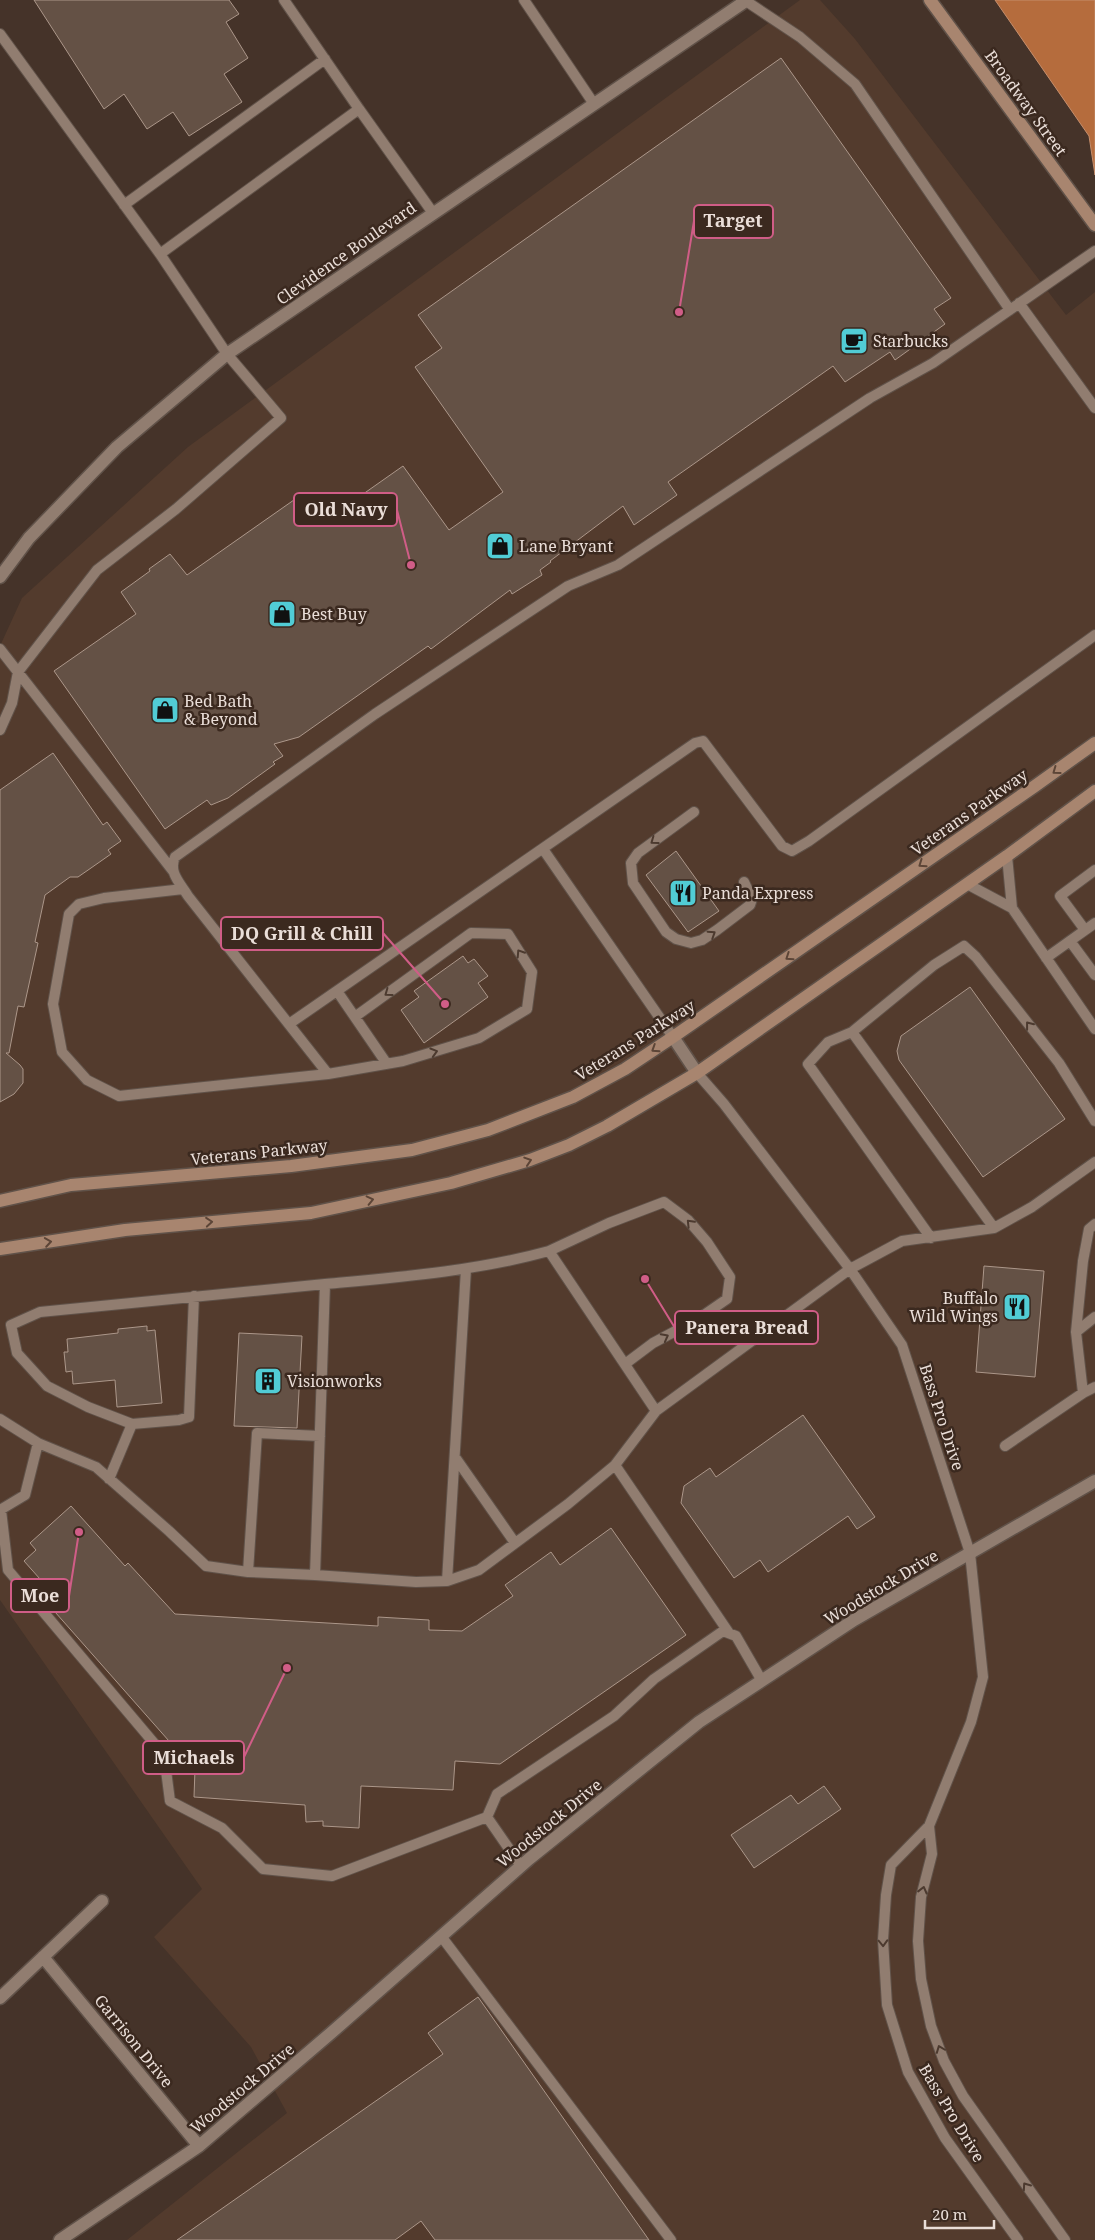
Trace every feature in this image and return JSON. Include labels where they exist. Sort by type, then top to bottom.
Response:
[{"type":"main road","name":"Broadway Street","points":[[930,0],[1095,225]]},
{"type":"main road","name":"Veterans Parkway","points":[[0,1201],[71,1185],[291,1166],[412,1150],[488,1130],[573,1098],[625,1069],[673,1037],[1035,786],[1095,742]]},
{"type":"main road","points":[[0,1249],[125,1230],[311,1214],[451,1183],[530,1160],[569,1145],[607,1126],[697,1074],[967,884],[1095,791]]},
{"type":"street","name":"Clevidence Boulevard","points":[[0,577],[29,538],[117,447],[228,354],[746,0]]},
{"type":"street","points":[[673,1037],[697,1074]]},
{"type":"street","name":"Woodstock Drive","points":[[60,2240],[199,2146],[521,1866],[699,1722],[854,1620],[1095,1481]]},
{"type":"street","points":[[0,1998],[102,1901]]},
{"type":"street","name":"Garrison Drive","points":[[43,1957],[199,2146]]},
{"type":"lane","points":[[284,0],[433,213]]},
{"type":"lane","points":[[524,0],[594,104]]},
{"type":"lane","points":[[746,0],[800,37],[855,84],[1010,310]]},
{"type":"lane","points":[[0,34],[160,254],[228,354],[281,418],[176,509],[98,570],[18,672],[12,703],[0,730]]},
{"type":"lane","points":[[124,205],[325,59]]},
{"type":"lane","points":[[160,254],[359,109]]},
{"type":"lane","points":[[173,872],[172,865],[175,857],[375,714],[568,586],[618,565],[870,398],[933,363],[1095,251]]},
{"type":"lane","points":[[1019,303],[1095,408]]},
{"type":"lane","points":[[289,1024],[689,748],[703,741],[782,846],[792,851],[809,842],[1095,635]]},
{"type":"lane","points":[[0,649],[328,1074]]},
{"type":"lane","points":[[694,812],[638,853],[631,863],[633,883],[666,932],[676,939],[691,943],[702,940],[750,905],[752,899],[744,882]]},
{"type":"lane","points":[[543,849],[673,1037]]},
{"type":"lane","points":[[1006,856],[1012,908],[1095,1029]]},
{"type":"lane","points":[[1085,930],[1060,896],[1095,870]]},
{"type":"lane","points":[[967,884],[1012,908]]},
{"type":"lane","points":[[184,889],[104,898],[80,904],[69,914],[53,1004],[62,1052],[87,1080],[119,1096],[328,1074],[387,1064],[479,1038],[527,1009],[532,972],[508,934],[471,933],[356,1016]]},
{"type":"lane","points":[[1046,958],[1095,923]]},
{"type":"lane","points":[[1070,941],[1095,976]]},
{"type":"lane","points":[[931,1238],[808,1064],[828,1042],[852,1032],[934,966],[964,946],[976,957],[1059,1063],[1095,1121]]},
{"type":"lane","points":[[336,991],[356,1016],[387,1064]]},
{"type":"lane","points":[[852,1032],[994,1228]]},
{"type":"lane","name":"Bass Pro Drive","points":[[697,1074],[724,1104],[850,1269],[902,1345],[970,1554],[983,1677],[971,1722],[929,1826],[891,1865],[886,1895],[883,1940],[887,2005],[908,2072],[945,2138],[1018,2240]]},
{"type":"lane","points":[[0,1419],[38,1443],[96,1467],[206,1566],[248,1572],[416,1582],[447,1581],[479,1570],[515,1543],[615,1465],[656,1411],[850,1269],[902,1241],[994,1228],[1032,1207],[1095,1162]]},
{"type":"lane","points":[[194,1296],[189,1417],[179,1420],[132,1424],[88,1407],[47,1386],[17,1353],[11,1324],[40,1312],[194,1296],[428,1275],[514,1261],[549,1252],[609,1223],[664,1202],[688,1220],[707,1242],[730,1277],[727,1299],[698,1319],[653,1343],[625,1364]]},
{"type":"lane","points":[[1083,1393],[1076,1332],[1083,1261],[1090,1229],[1095,1224]]},
{"type":"lane","points":[[549,1252],[656,1411]]},
{"type":"lane","points":[[447,1581],[466,1269]]},
{"type":"lane","points":[[315,1575],[325,1284]]},
{"type":"lane","points":[[1076,1332],[1095,1317]]},
{"type":"lane","points":[[1005,1446],[1083,1393],[1095,1387]]},
{"type":"lane","points":[[110,1478],[132,1424]]},
{"type":"lane","points":[[248,1572],[257,1432],[320,1436]]},
{"type":"lane","points":[[38,1443],[25,1495],[1,1510],[8,1570],[164,1755],[170,1802],[222,1828],[264,1869],[332,1876],[416,1846],[487,1817],[497,1794],[614,1716],[654,1679],[723,1631],[736,1636],[762,1681]]},
{"type":"lane","points":[[455,1457],[515,1543]]},
{"type":"lane","points":[[615,1465],[729,1633]]},
{"type":"lane","points":[[487,1817],[521,1866]]},
{"type":"lane","name":"Bass Pro Drive","points":[[929,1826],[932,1854],[921,1897],[918,1941],[921,1980],[931,2026],[944,2061],[963,2096],[1065,2240]]},
{"type":"lane","points":[[441,1936],[671,2240]]},
{"type":"shaded area","points":[[800,0],[820,0],[855,39],[1066,315],[1095,292],[1095,2240],[127,2240],[287,2113],[251,2047],[154,1937],[202,1889],[0,1600],[0,646],[22,598],[188,447]]},
{"type":"shaded area","points":[[995,0],[1095,0],[1095,175],[1089,136]]},
{"type":"building","points":[[34,0],[229,0],[239,14],[226,22],[248,58],[224,74],[242,102],[189,136],[173,112],[147,129],[124,94],[104,109]]},
{"type":"building","points":[[781,58],[951,298],[934,309],[945,324],[895,360],[890,352],[845,382],[833,366],[668,482],[677,495],[634,525],[623,506],[550,561],[540,570],[542,575],[512,594],[510,590],[431,649],[428,646],[299,737],[274,744],[283,756],[273,762],[275,764],[228,798],[211,805],[207,800],[165,829],[54,671],[136,614],[121,592],[170,554],[187,575],[301,495],[311,511],[329,498],[339,511],[403,466],[449,530],[503,492],[415,367],[442,348],[418,315]]},
{"type":"building","points":[[53,753],[103,825],[107,822],[121,841],[108,850],[111,854],[78,877],[70,877],[45,895],[35,942],[38,943],[24,1007],[18,1006],[9,1053],[6,1053],[23,1069],[23,1083],[14,1094],[0,1102],[0,790]]},
{"type":"building","name":"Panda Express","points":[[676,851],[719,911],[688,932],[646,875]]},
{"type":"building","points":[[463,956],[468,963],[474,959],[488,976],[478,983],[488,997],[424,1043],[401,1010],[419,997],[414,991]]},
{"type":"building","points":[[970,987],[1065,1119],[983,1177],[899,1060],[897,1051],[901,1036]]},
{"type":"building","points":[[984,1266],[1044,1271],[1035,1377],[976,1372]]},
{"type":"building","points":[[147,1326],[147,1331],[155,1330],[162,1403],[117,1407],[115,1380],[73,1384],[72,1371],[66,1372],[64,1352],[68,1352],[67,1339],[118,1333],[118,1329]]},
{"type":"building","name":"Visionworks","points":[[239,1333],[302,1336],[297,1428],[234,1426]]},
{"type":"building","points":[[803,1415],[875,1517],[857,1529],[848,1516],[768,1572],[760,1560],[734,1578],[681,1503],[684,1486],[710,1468],[716,1477]]},
{"type":"building","points":[[71,1506],[125,1566],[128,1563],[175,1614],[378,1626],[378,1617],[429,1620],[429,1630],[462,1631],[513,1596],[505,1585],[551,1552],[560,1565],[611,1528],[686,1635],[500,1764],[455,1761],[453,1790],[361,1786],[359,1828],[323,1826],[323,1821],[306,1822],[305,1805],[194,1797],[196,1742],[169,1741],[40,1595],[48,1588],[24,1561],[36,1550],[30,1543]]},
{"type":"building","points":[[824,1786],[841,1809],[754,1868],[731,1835],[791,1795],[798,1804]]},
{"type":"building","points":[[478,1997],[649,2240],[435,2240],[421,2221],[395,2240],[177,2240],[443,2054],[428,2033]]},
{"type":"place","name":"Target","points":[[679,312]]},
{"type":"place","name":"Starbucks","points":[[854,341]]},
{"type":"place","name":"Lane Bryant","points":[[500,546]]},
{"type":"place","name":"Old Navy","points":[[411,565]]},
{"type":"place","name":"Best Buy","points":[[282,614]]},
{"type":"place","name":"Bed Bath & Beyond","points":[[165,710]]},
{"type":"place","name":"Panda Express","points":[[683,893]]},
{"type":"place","name":"DQ Grill & Chill","points":[[445,1004]]},
{"type":"place","name":"Panera Bread","points":[[645,1279]]},
{"type":"place","name":"Buffalo Wild Wings","points":[[1017,1307]]},
{"type":"place","name":"Visionworks","points":[[268,1381]]},
{"type":"place","name":"Moe","points":[[79,1532]]},
{"type":"place","name":"Michaels","points":[[287,1668]]}]
